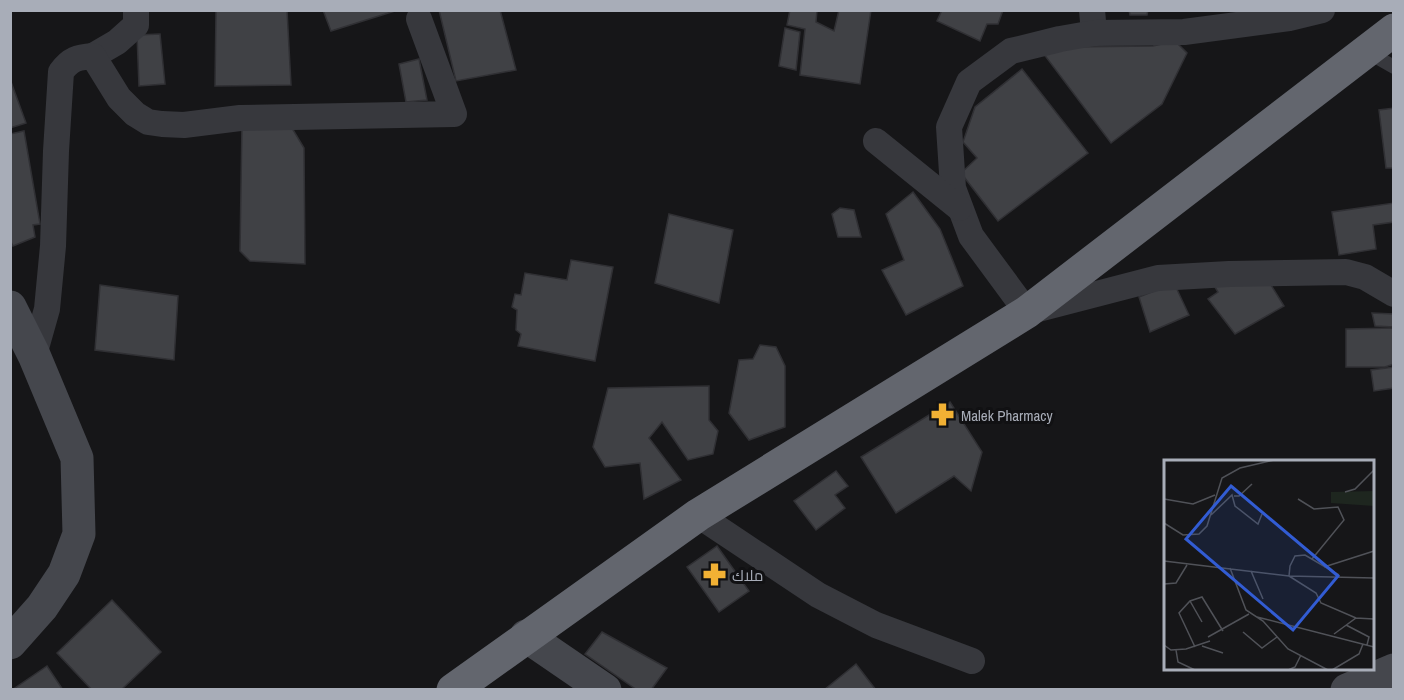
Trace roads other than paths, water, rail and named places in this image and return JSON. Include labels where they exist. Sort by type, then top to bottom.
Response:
[{"type":"highway","points":[[453,690],[698,515],[1027,312],[1380,59],[1394,30]]},
{"type":"main road","points":[[10,307],[34,355],[77,458],[79,534],[64,574],[42,607],[10,643]]},
{"type":"main road","points":[[526,636],[605,690]]},
{"type":"main road","points":[[1347,690],[1394,670]]},
{"type":"street","points":[[34,355],[46,309],[53,246],[61,72],[68,62],[80,57],[93,56],[117,42],[136,25],[136,10]]},
{"type":"street","points":[[1322,10],[1289,18],[1237,18],[1184,32],[1093,22],[1060,39],[1011,51],[969,82],[949,127],[953,188],[971,236],[1027,312],[1158,278],[1229,274],[1346,272],[1365,277],[1394,294]]},
{"type":"street","points":[[93,56],[119,98],[135,114],[148,122],[183,125],[240,118],[454,114],[419,19]]},
{"type":"street","points":[[876,141],[959,208]]},
{"type":"street","points":[[698,515],[818,596],[876,625],[972,661]]},
{"type":"place","name":"Malek Pharmacy","points":[[943,415]]},
{"type":"place","name":"ملاك","points":[[714,575]]}]
